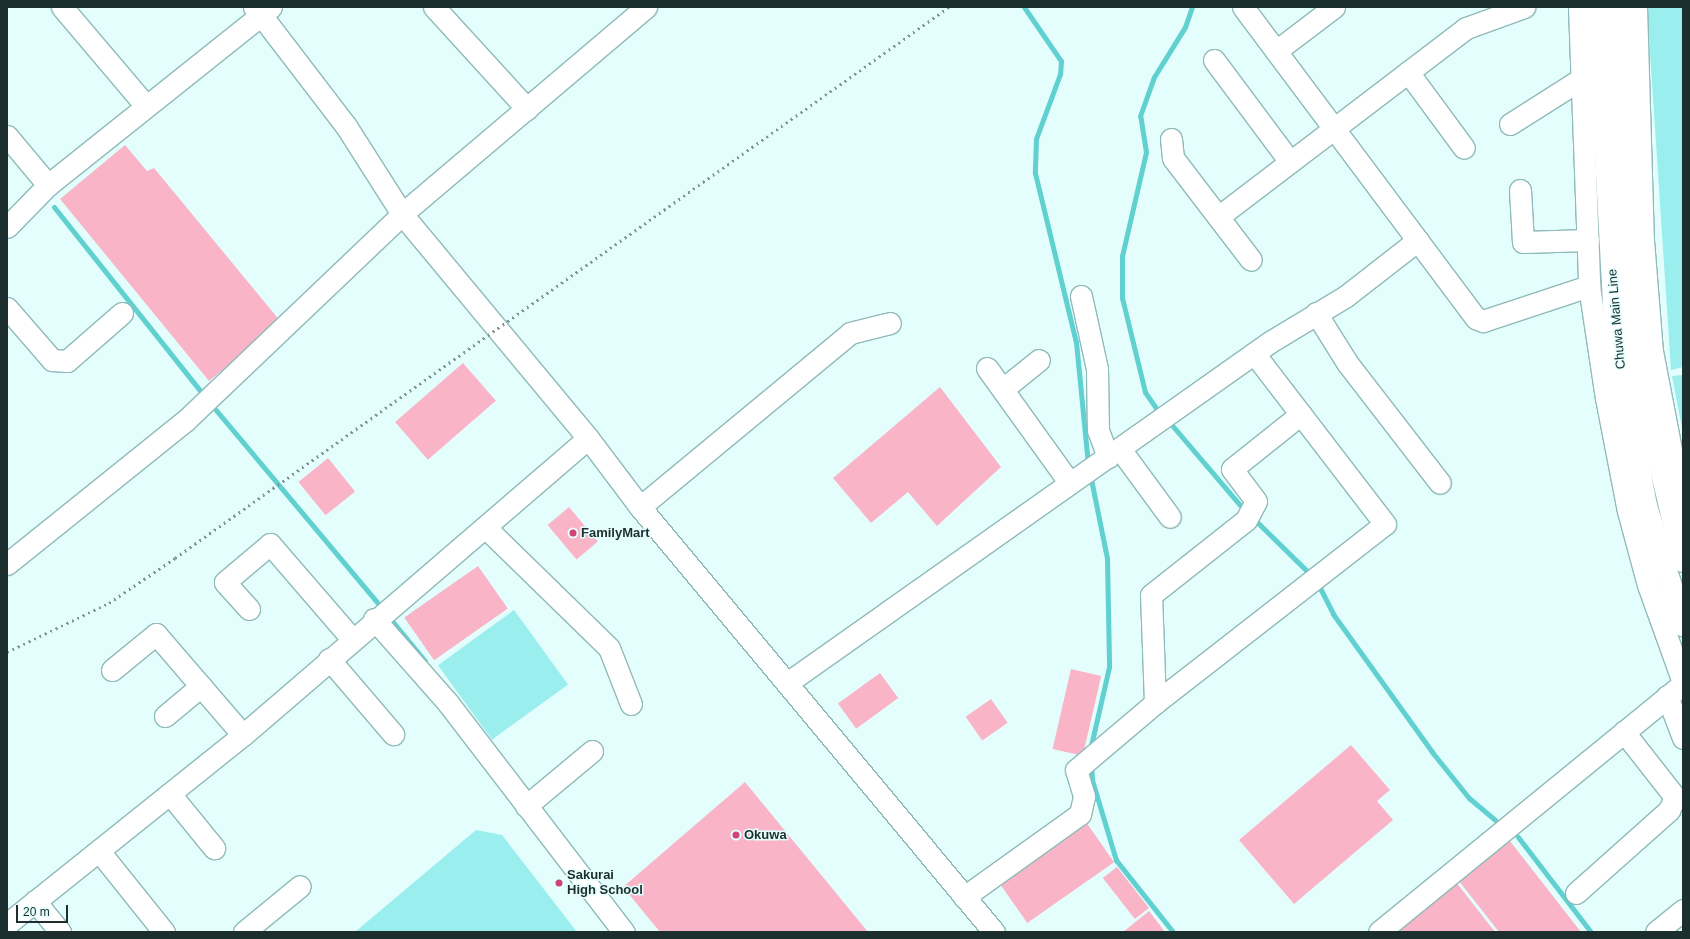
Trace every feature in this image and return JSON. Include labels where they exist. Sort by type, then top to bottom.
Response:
[{"type":"main road","name":"Chuwa Main Line","points":[[1598,7],[1615,317],[1625,394],[1646,506],[1683,624]]},
{"type":"main road","name":"Chuwa Main Line","points":[[1618,7],[1635,308],[1648,414],[1683,561]]},
{"type":"street","points":[[62,7],[146,106]]},
{"type":"street","points":[[434,7],[528,109]]},
{"type":"street","points":[[1243,7],[1476,318],[1483,321],[1589,286]]},
{"type":"street","points":[[1276,51],[1334,7]]},
{"type":"street","points":[[1218,217],[1466,28],[1524,7]]},
{"type":"street","points":[[1579,7],[1584,77],[1589,286],[1606,398],[1628,511],[1678,687],[1683,738]]},
{"type":"street","points":[[1636,7],[1643,240],[1652,351],[1683,512]]},
{"type":"street","points":[[7,227],[48,185],[262,10],[346,126],[402,214],[588,438],[640,507],[994,932]]},
{"type":"street","points":[[7,564],[96,495],[206,402],[402,214],[528,109],[638,10]]},
{"type":"street","points":[[1214,60],[1290,162]]},
{"type":"street","points":[[1408,72],[1464,148]]},
{"type":"street","points":[[1510,124],[1584,77]]},
{"type":"street","points":[[7,136],[48,185]]},
{"type":"street","points":[[1171,139],[1173,158],[1251,260]]},
{"type":"street","points":[[1520,190],[1522,242],[1588,240]]},
{"type":"street","points":[[787,683],[1069,482],[1254,353],[1316,313],[1346,296],[1418,240]]},
{"type":"street","points":[[1080,296],[1097,369],[1098,430],[1102,460],[1170,517]]},
{"type":"street","points":[[7,308],[52,360],[67,361],[122,313]]},
{"type":"street","points":[[1316,313],[1348,364],[1440,483]]},
{"type":"street","points":[[640,507],[850,333],[890,323]]},
{"type":"street","points":[[964,897],[1080,814],[1084,796],[1076,770],[1091,759],[1155,703],[1385,524],[1254,353]]},
{"type":"street","points":[[1002,389],[1039,360]]},
{"type":"street","points":[[987,368],[1069,482]]},
{"type":"street","points":[[1155,703],[1151,595],[1249,515],[1256,501],[1232,469],[1301,414]]},
{"type":"street","points":[[7,924],[243,735],[381,614],[588,438]]},
{"type":"street","points":[[484,527],[610,648],[631,704]]},
{"type":"street","points":[[248,609],[225,582],[270,544],[352,639]]},
{"type":"street","points":[[381,614],[448,704],[532,801],[624,932]]},
{"type":"street","points":[[112,670],[156,634],[243,735]]},
{"type":"street","points":[[329,659],[392,735]]},
{"type":"street","points":[[165,716],[201,686]]},
{"type":"street","points":[[1379,932],[1678,687]]},
{"type":"street","points":[[1576,893],[1668,810],[1675,797],[1624,732]]},
{"type":"street","points":[[532,801],[592,751]]},
{"type":"street","points":[[170,794],[214,848]]},
{"type":"street","points":[[99,851],[164,932]]},
{"type":"street","points":[[244,932],[300,886]]},
{"type":"street","points":[[35,901],[60,932]]},
{"type":"street","points":[[1656,932],[1683,910]]},
{"type":"shaded area","points":[[1647,7],[1683,7],[1683,367],[1671,370]]},
{"type":"shaded area","points":[[1683,375],[1683,433],[1672,376]]},
{"type":"shaded area","points":[[514,610],[568,684],[492,740],[438,665]]},
{"type":"shaded area","points":[[476,830],[502,835],[577,932],[355,932]]},
{"type":"building","points":[[125,145],[147,171],[154,168],[281,322],[209,381],[60,199]]},
{"type":"building","points":[[463,363],[496,401],[428,460],[395,422]]},
{"type":"building","points":[[940,387],[1001,467],[937,526],[908,492],[871,523],[833,478]]},
{"type":"building","points":[[328,458],[355,491],[326,515],[298,482]]},
{"type":"building","name":"FamilyMart","points":[[569,507],[598,541],[576,559],[548,525]]},
{"type":"building","points":[[478,566],[508,609],[434,660],[404,618]]},
{"type":"building","points":[[1071,669],[1101,676],[1083,756],[1053,749]]},
{"type":"building","points":[[880,673],[898,698],[856,729],[838,704]]},
{"type":"building","points":[[991,699],[1008,723],[982,741],[966,717]]},
{"type":"building","points":[[1351,745],[1390,790],[1377,801],[1393,820],[1294,904],[1239,840]]},
{"type":"building","name":"Okuwa","points":[[745,782],[868,932],[660,932],[623,887]]},
{"type":"building","points":[[1086,822],[1114,862],[1027,923],[999,883]]},
{"type":"building","points":[[1506,836],[1581,932],[1499,932],[1455,876]]},
{"type":"building","points":[[1117,867],[1149,908],[1135,919],[1103,878]]},
{"type":"building","points":[[1456,882],[1495,932],[1392,932]]},
{"type":"building","points":[[1149,911],[1165,932],[1123,932]]},
{"type":"waterway","points":[[1024,7],[1061,61],[1060,74],[1036,139],[1035,173],[1076,342],[1088,465]]},
{"type":"waterway","points":[[1156,408],[1145,392],[1122,298],[1122,256],[1146,152],[1140,116],[1154,77],[1185,27],[1192,7]]},
{"type":"waterway","points":[[54,207],[205,397]]},
{"type":"waterway","points":[[210,403],[382,608]]},
{"type":"waterway","points":[[1171,424],[1246,512]]},
{"type":"waterway","points":[[1090,474],[1107,558],[1109,667],[1090,750]]},
{"type":"waterway","points":[[1252,517],[1312,576]]},
{"type":"waterway","points":[[1317,582],[1333,614],[1432,752],[1469,798],[1495,820]]},
{"type":"waterway","points":[[388,616],[425,661]]},
{"type":"waterway","points":[[1091,764],[1092,780],[1116,860],[1173,932]]},
{"type":"waterway","points":[[1518,837],[1591,932]]},
{"type":"railway","points":[[7,652],[109,603],[175,558],[949,7]]},
{"type":"place","name":"FamilyMart","points":[[573,533]]},
{"type":"place","name":"Okuwa","points":[[736,835]]},
{"type":"place","name":"Sakurai High School","points":[[559,883]]}]
